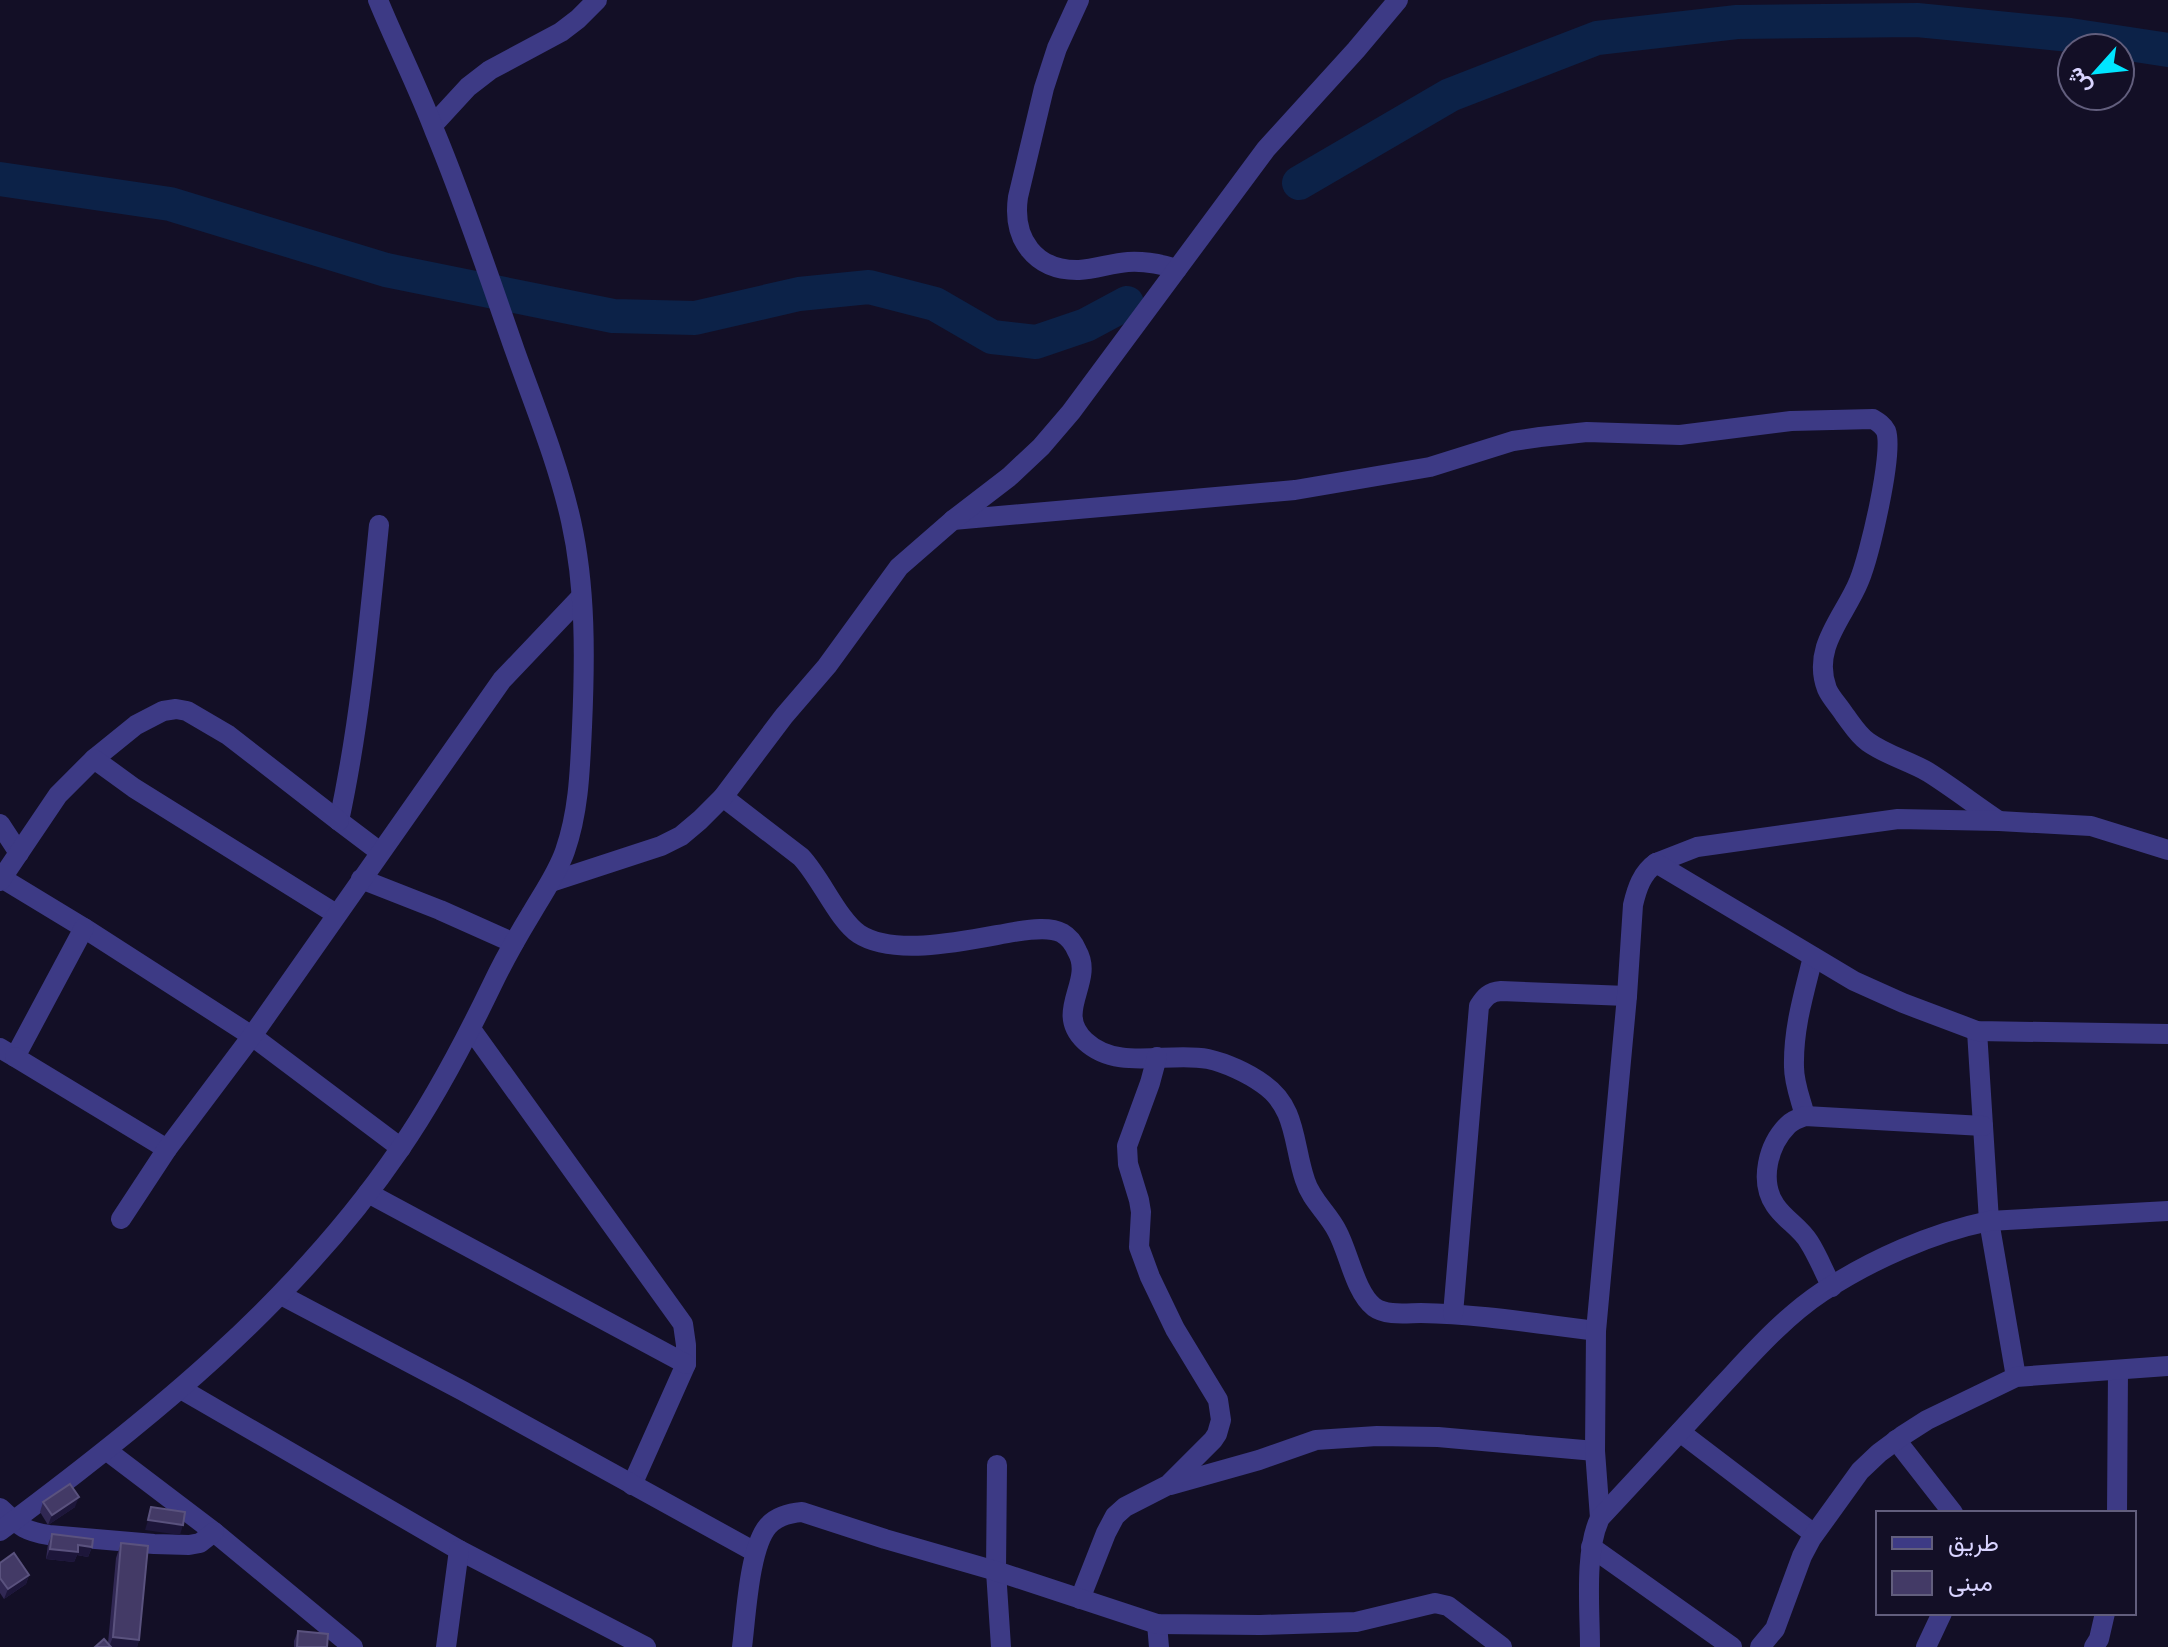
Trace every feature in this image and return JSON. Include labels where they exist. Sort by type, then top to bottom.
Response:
[{"type":"street","points":[[214,1532],[200,1543],[154,1544],[49,1535],[32,1532],[5,1520],[106,1450],[181,1389],[281,1295],[368,1193],[401,1148],[471,1029],[514,943],[551,882],[565,850],[580,790],[585,667],[581,597],[571,522],[546,436],[457,187],[378,0]]},
{"type":"street","points":[[433,125],[462,93],[490,70],[561,32],[597,0]]},
{"type":"street","points":[[1079,0],[1057,48],[1041,102],[1017,205],[1021,235],[1040,260],[1051,267],[1081,270],[1128,262],[1158,263],[1177,269]]},
{"type":"street","points":[[551,882],[661,846],[681,836],[723,797],[784,716],[827,666],[899,567],[1009,477],[1041,447],[1071,412],[1266,149],[1398,0]]},
{"type":"street","points":[[953,520],[1295,490],[1430,467],[1513,441],[1540,437],[1587,432],[1680,435],[1791,421],[1873,419],[1881,424],[1886,433],[1888,450],[1867,561],[1823,655],[1828,691],[1867,742],[1925,770],[1999,821]]},
{"type":"street","points":[[339,821],[367,649],[379,525]]},
{"type":"street","points":[[121,1219],[167,1149],[252,1036],[502,680],[581,597]]},
{"type":"street","points":[[380,852],[228,735],[187,711],[176,709],[163,711],[136,725],[94,759],[58,795],[1,879],[84,928],[252,1036],[401,1148]]},
{"type":"street","points":[[94,759],[134,788],[336,914]]},
{"type":"street","points":[[723,797],[801,857],[844,919],[861,936],[916,945],[1025,930],[1058,931],[1073,943],[1081,959],[1082,972],[1072,1009],[1077,1031],[1095,1049],[1123,1059],[1208,1059],[1252,1077],[1272,1090],[1286,1107],[1293,1125],[1305,1180],[1312,1197],[1336,1229],[1359,1287],[1371,1305],[1381,1311],[1453,1314],[1596,1331]]},
{"type":"street","points":[[1600,1518],[1595,1451],[1596,1331],[1633,905],[1645,873],[1656,863],[1697,847],[1898,819],[2091,826],[2168,850]]},
{"type":"street","points":[[0,824],[19,853]]},
{"type":"street","points":[[1656,863],[1854,981],[1977,1031],[2168,1034]]},
{"type":"street","points":[[361,879],[514,943]]},
{"type":"street","points":[[84,928],[8,1052],[167,1149]]},
{"type":"street","points":[[1805,1116],[1794,1069],[1795,1047],[1801,1004],[1813,957]]},
{"type":"street","points":[[1453,1314],[1479,1006],[1490,993],[1501,991],[1627,996]]},
{"type":"street","points":[[471,1029],[683,1324],[686,1364],[632,1485]]},
{"type":"street","points":[[1977,1031],[1989,1221],[2016,1377]]},
{"type":"street","points":[[1157,1057],[1127,1146],[1128,1164],[1141,1212],[1139,1247],[1175,1329],[1213,1390],[1221,1410],[1221,1420],[1213,1440],[1168,1485]]},
{"type":"street","points":[[1832,1287],[1810,1242],[1795,1223],[1778,1210],[1766,1185],[1768,1163],[1775,1144],[1788,1125],[1805,1116],[1983,1126]]},
{"type":"street","points":[[368,1193],[686,1364]]},
{"type":"street","points":[[1590,1647],[1591,1547],[1600,1518],[1789,1317],[1856,1272],[1912,1245],[1989,1221],[2168,1211]]},
{"type":"street","points":[[281,1295],[755,1552]]},
{"type":"street","points":[[1760,1647],[1775,1629],[1802,1556],[1814,1534],[1860,1471],[1896,1440],[1927,1420],[2016,1377],[2168,1366]]},
{"type":"street","points":[[2117,1511],[2118,1370]]},
{"type":"street","points":[[181,1389],[459,1550],[646,1647]]},
{"type":"street","points":[[1680,1432],[1814,1534]]},
{"type":"street","points":[[1080,1599],[1106,1533],[1115,1516],[1125,1507],[1168,1485],[1224,1471],[1316,1440],[1377,1436],[1438,1437],[1595,1451]]},
{"type":"street","points":[[1896,1440],[1951,1511]]},
{"type":"street","points":[[106,1450],[214,1532],[353,1647]]},
{"type":"street","points":[[997,1465],[996,1571],[1001,1647]]},
{"type":"street","points":[[742,1647],[755,1552],[767,1527],[788,1513],[802,1512],[1157,1624],[1356,1622],[1435,1603],[1448,1606],[1502,1647]]},
{"type":"street","points":[[1591,1547],[1732,1647]]},
{"type":"street","points":[[446,1647],[459,1550]]},
{"type":"street","points":[[1926,1647],[1941,1615]]},
{"type":"street","points":[[2094,1647],[2105,1615]]},
{"type":"street","points":[[1157,1624],[1159,1647]]},
{"type":"building","points":[[70,1484],[79,1497],[52,1515],[43,1502]]},
{"type":"building","points":[[151,1507],[185,1512],[183,1525],[148,1520]]},
{"type":"building","points":[[52,1534],[93,1539],[92,1547],[78,1545],[78,1552],[50,1549]]},
{"type":"building","points":[[121,1543],[148,1546],[139,1640],[113,1637]]},
{"type":"building","points":[[14,1553],[29,1575],[8,1589],[0,1578],[0,1563]]},
{"type":"building","points":[[298,1631],[328,1634],[327,1647],[297,1647]]},
{"type":"building","points":[[104,1639],[111,1647],[95,1647]]},
{"type":"waterway","points":[[1299,183],[1450,95],[1597,38],[1737,22],[1917,20],[2070,35],[2168,50]]},
{"type":"waterway","points":[[0,179],[170,204],[386,270],[613,316],[695,318],[799,294],[869,287],[935,304],[992,337],[1036,342],[1086,325],[1127,303]]}]
